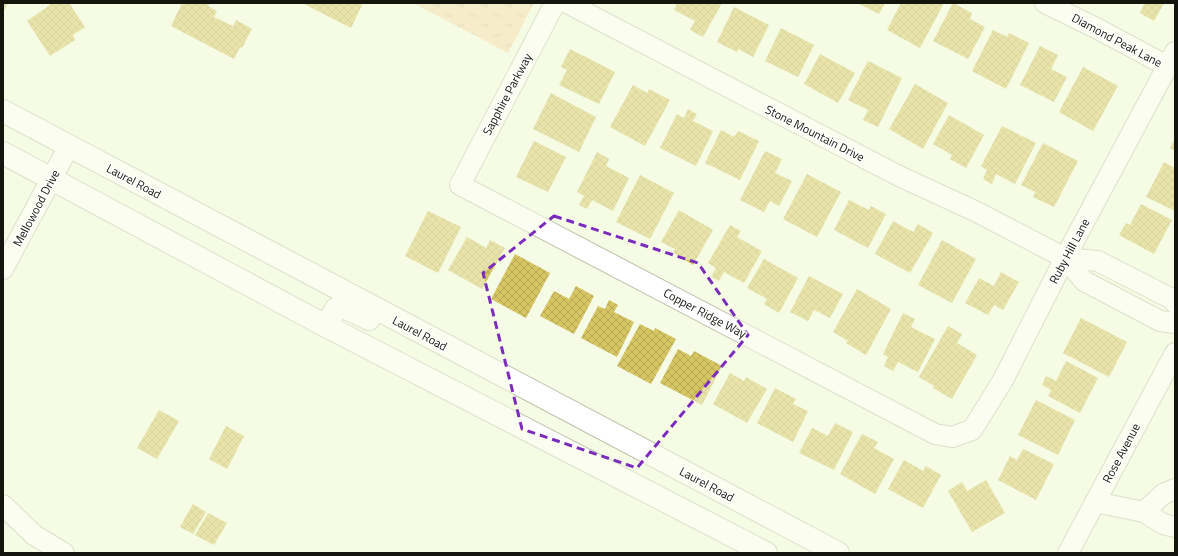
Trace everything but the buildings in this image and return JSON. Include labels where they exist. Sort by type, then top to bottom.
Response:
[{"type":"main road","name":"Laurel Road","points":[[3,111],[838,553]]},
{"type":"main road","points":[[3,153],[326,326],[766,553]]},
{"type":"main road","points":[[326,326],[336,309],[344,307],[376,323],[414,329]]},
{"type":"street","name":"Sapphire Parkway","points":[[460,185],[555,3]]},
{"type":"street","name":"Stone Mountain Drive","points":[[567,3],[899,176],[977,212],[1065,258],[1098,261],[1172,299],[1175,303]]},
{"type":"street","name":"Diamond Peak Lane","points":[[1045,3],[1098,29],[1171,59]]},
{"type":"street","name":"Ruby Hill Lane","points":[[952,437],[972,430],[1003,380],[1065,258],[1171,59]]},
{"type":"street","name":"Mellowood Drive","points":[[3,269],[69,146]]},
{"type":"street","name":"Copper Ridge Way","points":[[460,185],[935,434],[952,437]]},
{"type":"street","name":"Stone Mountain Drive","points":[[1065,258],[1084,281],[1160,321],[1175,323]]},
{"type":"street","name":"Rose Avenue","points":[[1068,553],[1175,353]]},
{"type":"street","points":[[1144,512],[1163,494],[1175,489]]},
{"type":"street","points":[[1095,502],[1144,512],[1162,524],[1175,528]]},
{"type":"street","points":[[3,505],[34,535],[64,553]]},
{"type":"highlighted area","points":[[554,216],[698,263],[748,335],[637,468],[522,429],[483,273]]},
{"type":"green space","points":[[413,3],[534,3],[508,53]]}]
